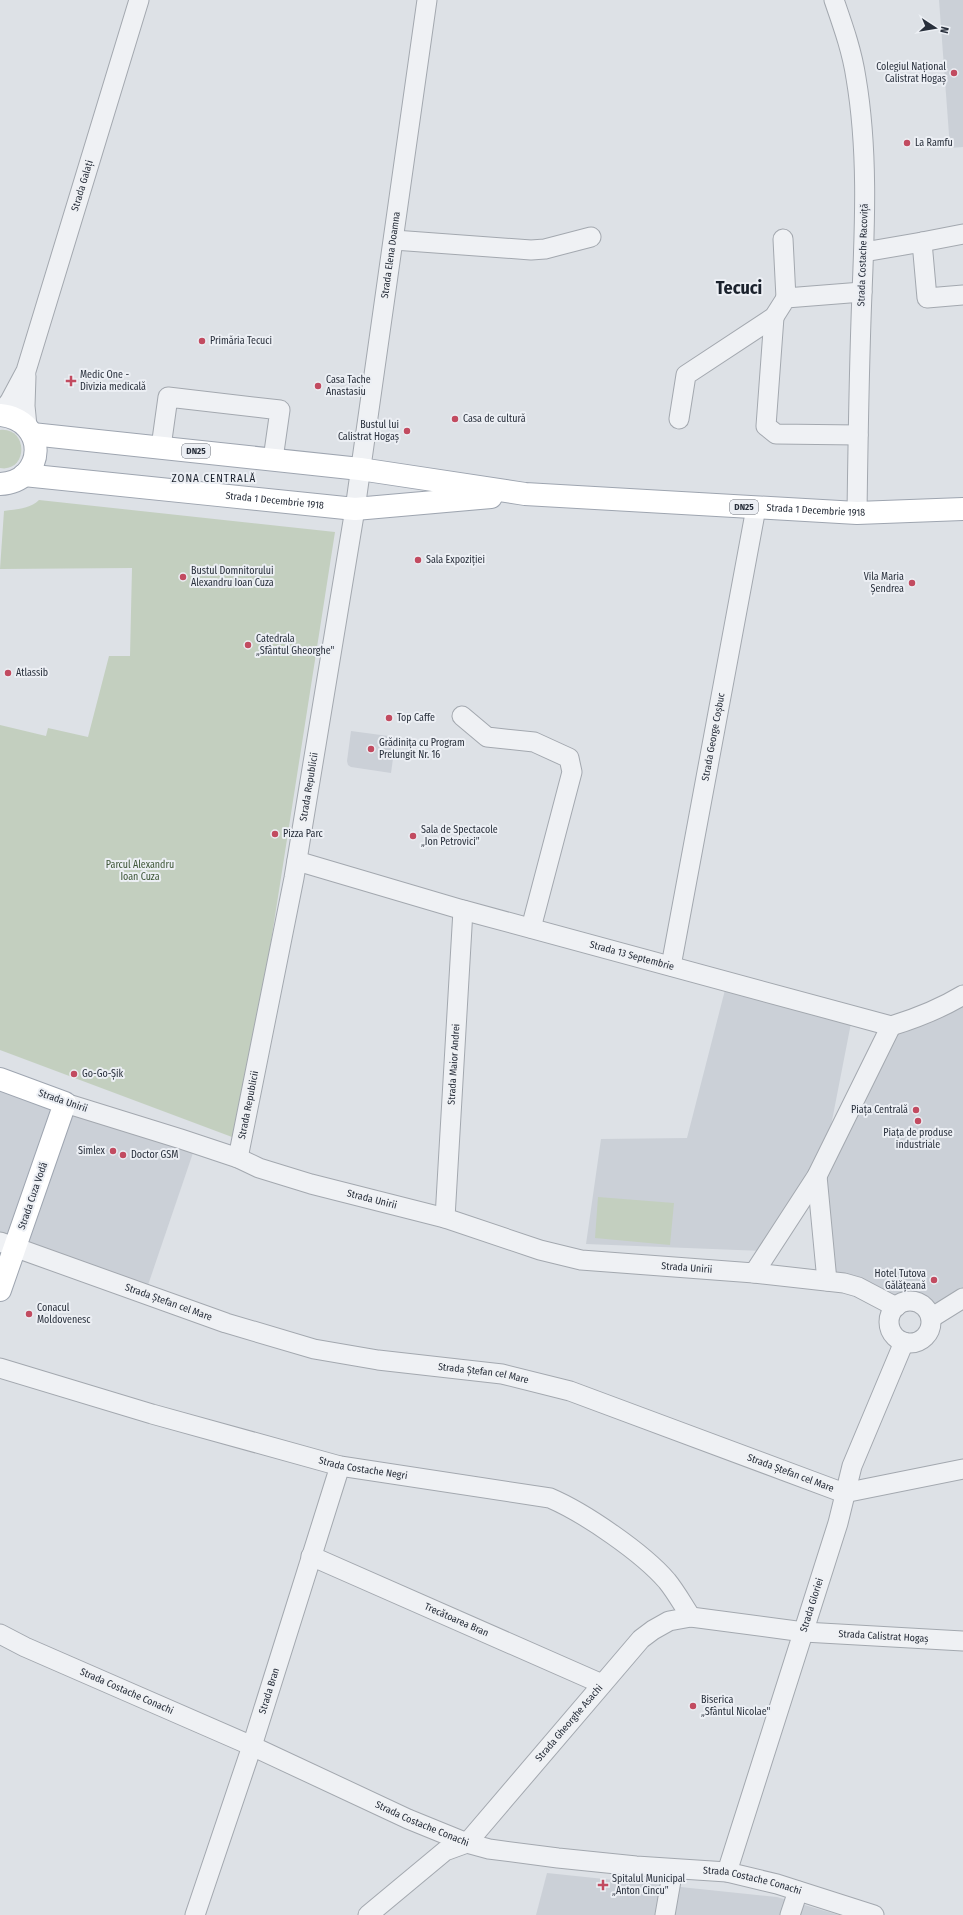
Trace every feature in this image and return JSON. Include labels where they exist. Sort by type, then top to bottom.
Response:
[{"type":"main road","name":"DN25","points":[[0,414],[11,416],[29,430]]},
{"type":"main road","name":"Strada 1 Decembrie 1918","points":[[29,430],[161,447],[360,469],[525,494],[857,513],[963,509]]},
{"type":"main road","points":[[24,475],[30,468],[36,451],[29,430]]},
{"type":"main road","name":"Strada 1 Decembrie 1918","points":[[24,475],[355,510],[525,494]]},
{"type":"main road","name":"DN25","points":[[0,484],[16,480],[24,475]]},
{"type":"main road","name":"Strada Unirii","points":[[0,1079],[65,1103]]},
{"type":"main road","name":"Strada Cuza Vodă","points":[[0,1290],[8,1244],[65,1103]]},
{"type":"street","name":"Strada Galați","points":[[0,414],[10,401],[26,371],[139,0]]},
{"type":"street","name":"Strada Elena Doamna","points":[[355,510],[428,0]]},
{"type":"street","name":"Strada Costache Racoviță","points":[[834,0],[847,39],[856,78],[862,130],[864,252],[857,513]]},
{"type":"street","points":[[864,252],[963,234]]},
{"type":"street","points":[[394,240],[531,250],[552,247],[591,237]]},
{"type":"street","points":[[679,419],[686,375],[774,317],[786,298],[783,239]]},
{"type":"street","points":[[922,242],[927,298],[963,295]]},
{"type":"street","points":[[786,298],[862,292]]},
{"type":"street","points":[[774,317],[766,426],[776,434],[858,435]]},
{"type":"street","name":"Strada Galați","points":[[26,371],[25,406],[29,430]]},
{"type":"street","points":[[161,447],[168,397],[280,410],[272,459]]},
{"type":"street","name":"Strada George Coșbuc","points":[[671,966],[756,508]]},
{"type":"street","name":"Strada Republicii","points":[[238,1158],[297,861],[355,510]]},
{"type":"street","points":[[462,716],[487,738],[534,742],[569,758],[572,772],[531,928]]},
{"type":"street","name":"Strada 13 Septembrie","points":[[297,861],[463,910],[891,1026]]},
{"type":"street","name":"Strada Maior Andrei","points":[[445,1218],[463,910]]},
{"type":"street","points":[[754,1273],[817,1176],[891,1026],[915,1019],[939,1009],[963,995]]},
{"type":"street","name":"Strada Unirii","points":[[65,1103],[238,1158],[259,1168],[311,1184],[445,1218],[540,1250],[581,1260],[754,1273],[826,1281],[858,1287],[896,1307]]},
{"type":"street","points":[[817,1176],[826,1281]]},
{"type":"street","name":"Strada Ștefan cel Mare","points":[[8,1244],[226,1323],[314,1349],[378,1360],[502,1374],[570,1392],[844,1493],[963,1469]]},
{"type":"street","points":[[931,1318],[963,1298]]},
{"type":"street","points":[[913,1302],[924,1307],[931,1318],[931,1325],[924,1338],[911,1343],[904,1342],[893,1334],[890,1327],[892,1313],[896,1307],[901,1304],[913,1302]]},
{"type":"street","name":"Strada Gloriei","points":[[727,1872],[838,1523],[844,1493],[860,1441],[904,1342]]},
{"type":"street","name":"Strada Costache Negri","points":[[0,1368],[152,1414],[340,1466],[450,1484],[550,1498],[568,1506],[644,1559],[668,1582],[691,1617]]},
{"type":"street","name":"Strada Bran","points":[[195,1915],[252,1746],[340,1466]]},
{"type":"street","name":"Trecătoarea Bran","points":[[311,1556],[602,1684]]},
{"type":"street","name":"Strada Gheorghe Asachi","points":[[368,1915],[445,1851],[467,1843],[641,1639],[652,1630],[669,1621],[691,1617],[804,1632]]},
{"type":"street","name":"Strada Calistrat Hogaș","points":[[804,1632],[963,1641]]},
{"type":"street","name":"Strada Costache Conachi","points":[[0,1634],[25,1647],[252,1746],[408,1819],[467,1843],[489,1849],[636,1866],[727,1872],[798,1891],[854,1912],[874,1915]]},
{"type":"street","points":[[665,1915],[673,1869]]},
{"type":"street","points":[[790,1915],[798,1891]]},
{"type":"shaded area","name":"Colegiul Național Calistrat Hogaș","points":[[939,0],[963,0],[963,147],[950,148]]},
{"type":"shaded area","name":"Grădinița cu Program Prelungit Nr. 16","points":[[351,731],[396,737],[391,773],[351,767],[348,765],[347,761]]},
{"type":"shaded area","points":[[726,986],[852,1018],[829,1136],[763,1251],[586,1244],[601,1139],[687,1138]]},
{"type":"shaded area","points":[[963,995],[963,1298],[928,1312],[924,1307],[913,1302],[901,1304],[827,1281],[817,1176],[891,1026]]},
{"type":"shaded area","points":[[0,1080],[194,1150],[147,1288],[0,1233]]},
{"type":"shaded area","name":"Spitalul Municipal „Anton Cincu”","points":[[547,1873],[777,1897],[839,1915],[536,1915]]},
{"type":"green space","points":[[0,430],[9,431],[16,435],[20,442],[20,457],[16,464],[9,468],[0,468]]},
{"type":"green space","name":"Parcul Alexandru Ioan Cuza","points":[[39,500],[335,532],[240,1140],[0,1050],[0,725],[46,736],[48,728],[88,737],[109,656],[130,656],[132,568],[0,569],[4,511],[27,507]]},
{"type":"green space","points":[[598,1197],[674,1203],[670,1245],[595,1238]]},
{"type":"place","name":"Colegiul Național Calistrat Hogaș","points":[[954,73]]},
{"type":"place","name":"La Ramfu","points":[[907,143]]},
{"type":"place","name":"Primăria Tecuci","points":[[202,341]]},
{"type":"place","name":"Medic One - Divizia medicală","points":[[71,381]]},
{"type":"place","name":"Casa Tache Anastasiu","points":[[318,386]]},
{"type":"place","name":"Casa de cultură","points":[[455,419]]},
{"type":"place","name":"Bustul lui Calistrat Hogaș","points":[[407,431]]},
{"type":"place","name":"Sala Expoziției","points":[[418,560]]},
{"type":"place","name":"Bustul Domnitorului Alexandru Ioan Cuza","points":[[183,577]]},
{"type":"place","name":"Vila Maria Șendrea","points":[[912,583]]},
{"type":"place","name":"Catedrala „Sfântul Gheorghe\"","points":[[248,645]]},
{"type":"place","name":"Atlassib","points":[[8,673]]},
{"type":"place","name":"Top Caffe","points":[[389,718]]},
{"type":"place","name":"Grădinița cu Program Prelungit Nr. 16","points":[[371,749]]},
{"type":"place","name":"Pizza Parc","points":[[275,834]]},
{"type":"place","name":"Sala de Spectacole „Ion Petrovici”","points":[[413,836]]},
{"type":"place","name":"Go-Go-Șik","points":[[74,1074]]},
{"type":"place","name":"Piața Centrală","points":[[916,1110]]},
{"type":"place","name":"Piața de produse industriale","points":[[918,1121]]},
{"type":"place","name":"Simlex","points":[[113,1151]]},
{"type":"place","name":"Doctor GSM","points":[[123,1155]]},
{"type":"place","name":"Hotel Tutova Gălățeană","points":[[934,1280]]},
{"type":"place","name":"Conacul Moldovenesc","points":[[29,1314]]},
{"type":"place","name":"Biserica „Sfântul Nicolae\"","points":[[693,1706]]},
{"type":"place","name":"Spitalul Municipal „Anton Cincu”","points":[[603,1885]]},
{"type":"district","name":"Tecuci","points":[[739,288]]},
{"type":"district","name":"ZONA CENTRALĂ","points":[[214,478]]}]
